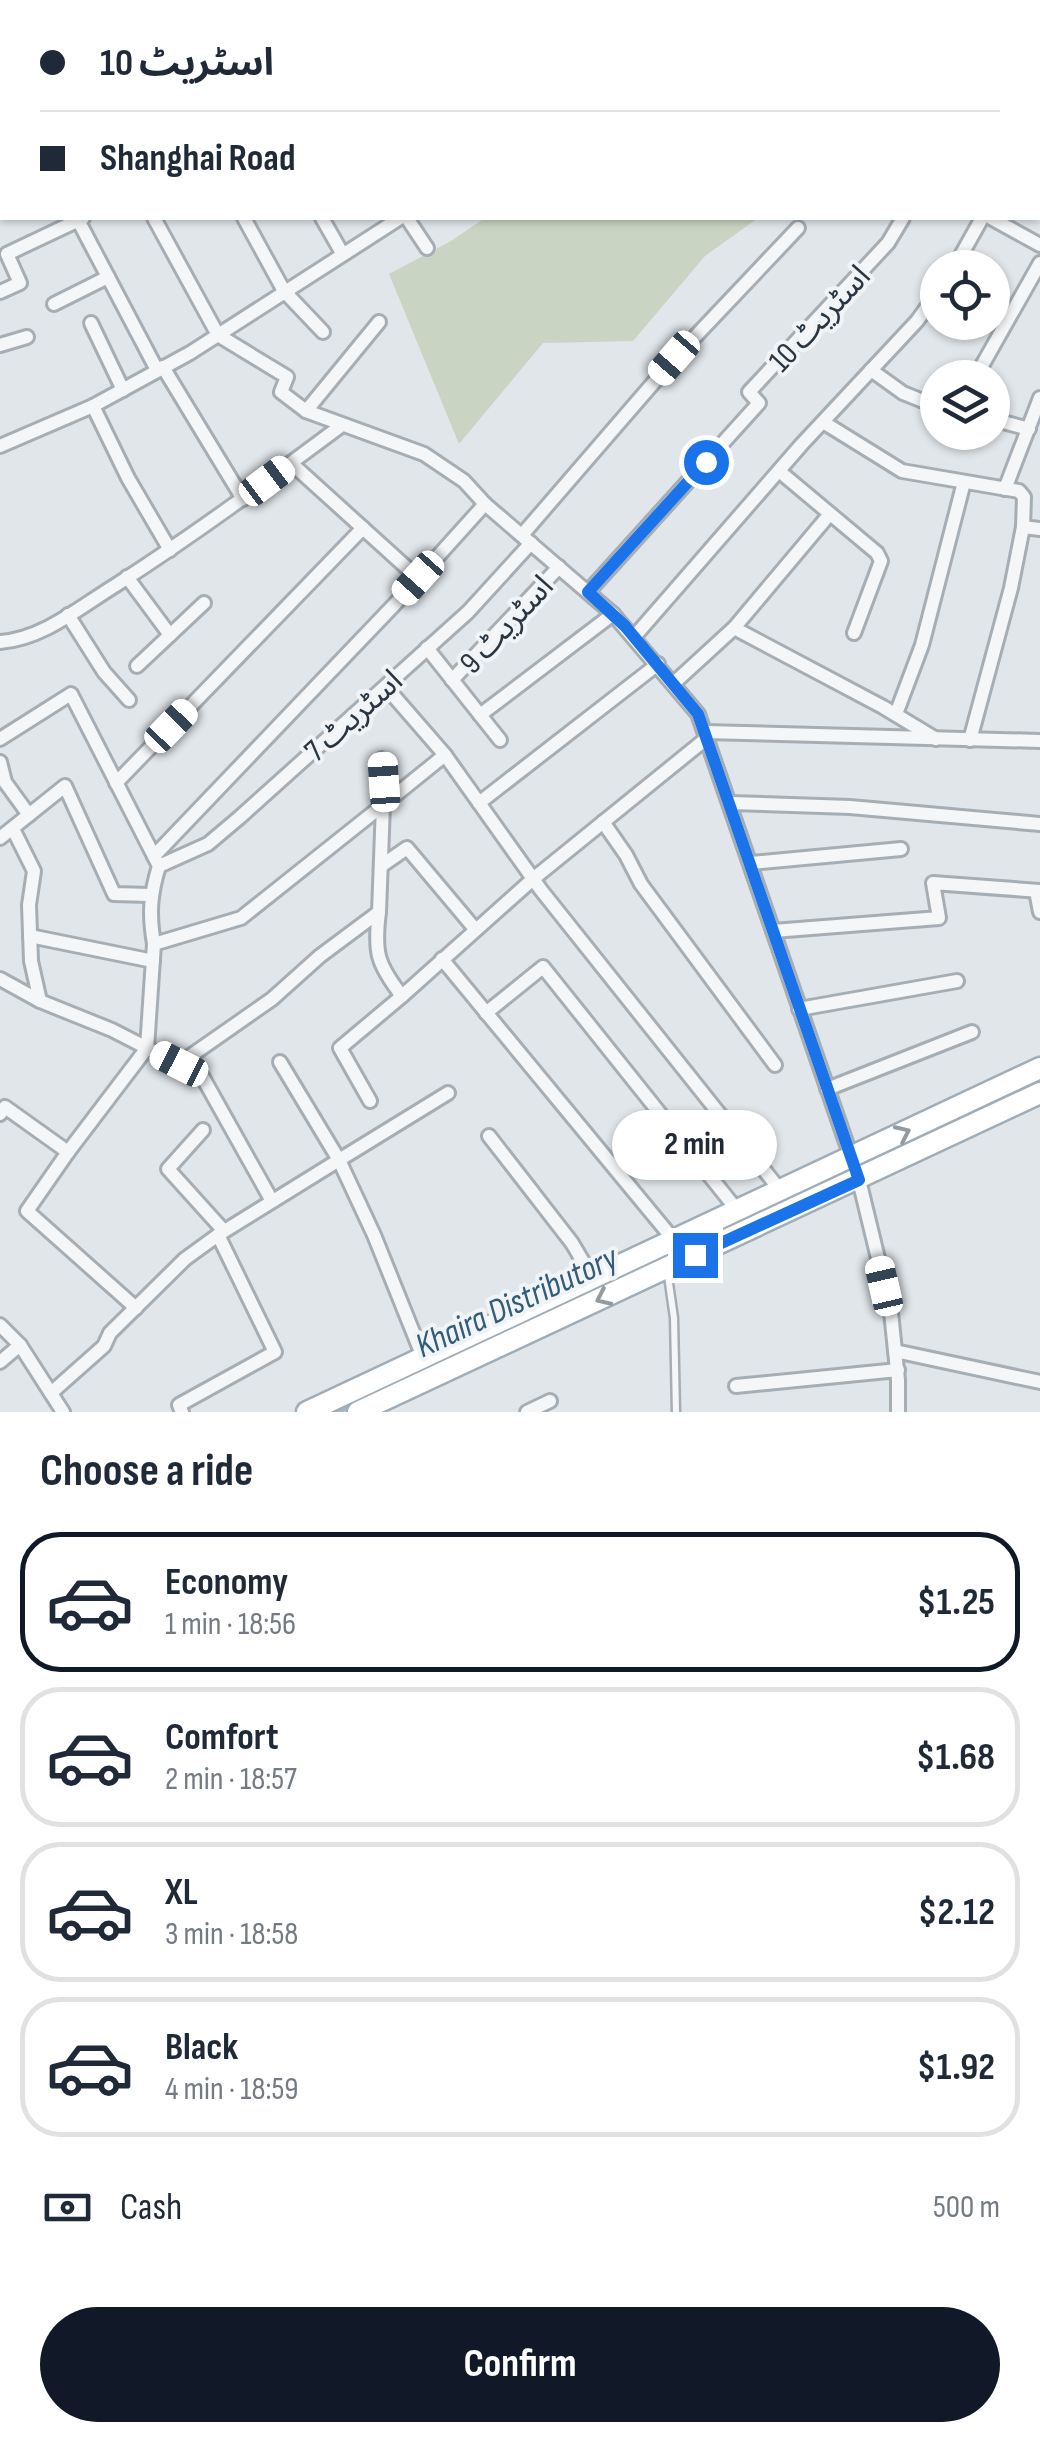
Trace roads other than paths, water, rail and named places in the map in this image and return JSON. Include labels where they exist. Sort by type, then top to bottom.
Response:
[{"type":"main road","points":[[370,1410],[666,1268],[1040,1068]]},
{"type":"main road","points":[[308,1412],[780,1190],[855,1169],[1040,1093]]},
{"type":"street","points":[[0,292],[20,283],[7,254],[78,220]]},
{"type":"street","points":[[80,220],[160,369],[243,499]]},
{"type":"street","points":[[155,220],[218,335],[286,377],[281,392],[306,411],[424,454],[464,481],[485,504],[614,614],[698,714],[855,1169],[890,1312],[900,1412]]},
{"type":"street","points":[[245,220],[284,291],[323,332]]},
{"type":"street","points":[[323,220],[342,253]]},
{"type":"street","points":[[0,446],[123,390],[400,220]]},
{"type":"street","points":[[406,220],[428,248]]},
{"type":"street","name":"اسٹریٹ 10","points":[[588,592],[759,403],[749,392],[876,257],[902,220]]},
{"type":"street","points":[[964,250],[981,220]]},
{"type":"street","points":[[995,220],[1040,245]]},
{"type":"street","name":"اسٹریٹ 7","points":[[156,862],[208,844],[468,612],[685,346],[798,228]]},
{"type":"street","points":[[985,360],[1040,264]]},
{"type":"street","points":[[54,304],[108,277]]},
{"type":"street","points":[[634,637],[920,317]]},
{"type":"street","points":[[306,411],[378,322]]},
{"type":"street","points":[[91,323],[123,390]]},
{"type":"street","points":[[0,345],[27,337]]},
{"type":"street","points":[[871,370],[903,393],[920,400]]},
{"type":"street","points":[[1005,489],[1040,398]]},
{"type":"street","points":[[92,406],[170,550]]},
{"type":"street","points":[[823,422],[902,470],[1018,491],[1024,497],[1024,527],[1011,588],[970,740]]},
{"type":"street","points":[[1010,424],[1029,428]]},
{"type":"street","points":[[0,642],[20,640],[127,578],[342,425]]},
{"type":"street","points":[[291,463],[418,578]]},
{"type":"street","points":[[779,471],[881,561],[854,634]]},
{"type":"street","points":[[896,714],[922,646],[964,482]]},
{"type":"street","points":[[136,1308],[26,1210],[147,1048],[154,944],[148,914],[156,862],[485,504]]},
{"type":"street","points":[[674,683],[734,628],[828,515]]},
{"type":"street","points":[[1024,527],[1040,529]]},
{"type":"street","points":[[116,784],[363,528]]},
{"type":"street","name":"اسٹریٹ 9","points":[[452,680],[559,567]]},
{"type":"street","points":[[127,578],[170,634]]},
{"type":"street","points":[[137,666],[204,603]]},
{"type":"street","points":[[480,715],[614,614]]},
{"type":"street","points":[[68,615],[104,672],[129,700]]},
{"type":"street","points":[[734,628],[896,714],[936,740]]},
{"type":"street","points":[[426,648],[500,740]]},
{"type":"street","points":[[478,803],[658,664]]},
{"type":"street","points":[[386,686],[445,755],[533,879],[780,1190]]},
{"type":"street","points":[[0,739],[71,694],[156,862]]},
{"type":"street","points":[[370,1102],[340,1048],[533,879],[706,735],[936,740],[1039,737]]},
{"type":"street","points":[[154,944],[241,918],[445,755]]},
{"type":"street","points":[[382,759],[378,957],[382,970],[402,996]]},
{"type":"street","points":[[0,762],[5,782],[29,816]]},
{"type":"street","points":[[40,1001],[33,973],[28,904],[34,871],[6,834],[65,786],[114,894],[150,895]]},
{"type":"street","points":[[731,803],[850,807],[1040,824]]},
{"type":"street","points":[[603,822],[640,884],[775,1065]]},
{"type":"street","points":[[381,866],[407,848],[475,929]]},
{"type":"street","points":[[751,864],[901,849]]},
{"type":"street","points":[[773,931],[940,918],[933,883],[1038,891],[1040,912]]},
{"type":"street","points":[[179,1064],[272,999],[320,956],[379,912]]},
{"type":"street","points":[[30,936],[153,961]]},
{"type":"street","points":[[442,960],[673,1239]]},
{"type":"street","points":[[486,1013],[542,967],[737,1210]]},
{"type":"street","points":[[0,979],[202,1076],[272,1201]]},
{"type":"street","points":[[800,1009],[957,982]]},
{"type":"street","points":[[828,1089],[972,1032]]},
{"type":"street","points":[[280,1062],[339,1160],[423,1357]]},
{"type":"street","points":[[51,1393],[104,1346],[110,1333],[185,1259],[448,1093]]},
{"type":"street","points":[[0,1114],[6,1107],[68,1152]]},
{"type":"street","points":[[182,1412],[179,1406],[275,1352],[221,1233],[168,1170],[203,1130]]},
{"type":"street","points":[[489,1136],[572,1243],[592,1278]]},
{"type":"street","points":[[0,1325],[20,1344],[64,1412]]},
{"type":"street","points":[[0,1362],[20,1344]]},
{"type":"street","points":[[896,1352],[1040,1382]]},
{"type":"street","points":[[736,1386],[898,1370]]},
{"type":"street","points":[[527,1412],[550,1401]]},
{"type":"lane","points":[[666,1268],[674,1318],[676,1412]]},
{"type":"waterway","name":"Khaira Distributory","points":[[882,1156],[1040,1081]]},
{"type":"waterway","name":"Khaira Distributory","points":[[339,1412],[353,1405]]}]
